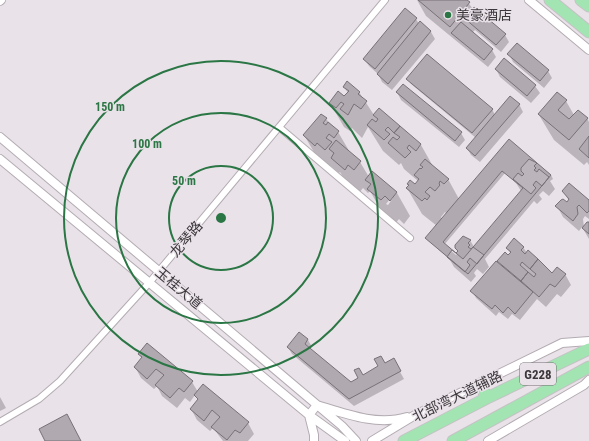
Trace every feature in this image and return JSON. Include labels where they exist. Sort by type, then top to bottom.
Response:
[{"type":"highway","points":[[550,0],[589,32]]},
{"type":"highway","points":[[581,0],[589,6]]},
{"type":"highway","name":"G228","points":[[404,441],[487,398],[589,349]]},
{"type":"highway","name":"G228","points":[[453,441],[589,367]]},
{"type":"highway","points":[[480,384],[487,398]]},
{"type":"main road","points":[[529,0],[589,50]]},
{"type":"main road","name":"玉桂大道","points":[[0,137],[342,426],[356,441]]},
{"type":"main road","name":"玉桂大道","points":[[0,159],[308,415],[345,441]]},
{"type":"main road","name":"北部湾大道辅路","points":[[372,441],[415,415],[562,343],[589,341]]},
{"type":"main road","points":[[488,441],[584,385],[589,380]]},
{"type":"main road","points":[[314,441],[314,435],[308,415],[317,405],[358,418],[397,420],[415,415]]},
{"type":"street","name":"龙琴路","points":[[0,422],[40,399],[60,381],[159,272],[385,0]]},
{"type":"street","points":[[279,127],[410,238]]},
{"type":"building","name":"美豪酒店","points":[[418,0],[467,0],[470,2],[450,27]]},
{"type":"building","points":[[474,7],[506,34],[496,45],[464,18]]},
{"type":"building","points":[[405,8],[417,18],[375,69],[363,59]]},
{"type":"building","points":[[420,21],[431,31],[388,84],[377,74]]},
{"type":"building","points":[[461,22],[493,49],[484,60],[451,33]]},
{"type":"building","points":[[517,43],[549,70],[540,81],[507,54]]},
{"type":"building","points":[[427,54],[493,109],[472,133],[406,79]]},
{"type":"building","points":[[504,58],[536,85],[527,96],[495,69]]},
{"type":"building","points":[[347,81],[360,92],[358,94],[367,101],[361,109],[354,104],[348,115],[340,109],[344,104],[341,102],[336,108],[329,103],[338,91],[344,96],[349,91],[343,87]]},
{"type":"building","points":[[403,84],[462,132],[455,141],[396,92]]},
{"type":"building","points":[[557,92],[567,100],[558,110],[569,119],[578,110],[588,118],[569,140],[538,114]]},
{"type":"building","points":[[510,96],[520,104],[475,156],[466,148]]},
{"type":"building","points":[[379,108],[400,126],[394,133],[388,127],[385,130],[390,134],[384,140],[367,125],[372,119],[376,122],[378,119],[373,115]]},
{"type":"building","points":[[321,114],[327,118],[323,123],[326,125],[328,122],[339,131],[334,138],[329,134],[326,138],[332,142],[325,150],[317,143],[315,146],[303,135]]},
{"type":"building","points":[[400,126],[421,144],[416,151],[409,145],[407,148],[411,152],[405,158],[388,143],[393,137],[397,140],[400,137],[394,133]]},
{"type":"building","points":[[589,136],[589,158],[579,149]]},
{"type":"building","points":[[509,139],[551,175],[468,274],[425,238]],"holes":[[[502,171],[523,188],[463,259],[443,242]]]},
{"type":"building","points":[[336,140],[361,161],[354,170],[348,165],[345,170],[331,158],[334,153],[329,149]]},
{"type":"building","points":[[425,159],[449,179],[444,184],[440,181],[440,185],[435,191],[430,187],[425,192],[430,196],[427,200],[425,198],[422,201],[406,188],[409,185],[407,184],[410,180],[415,184],[419,179],[414,175],[420,168],[421,169],[423,167],[420,165]]},
{"type":"building","points":[[529,159],[537,163],[534,166],[536,168],[534,170],[537,172],[539,169],[549,177],[542,186],[536,181],[533,185],[536,188],[531,194],[513,179],[518,173],[522,176],[524,174],[521,171],[521,168]]},
{"type":"building","points":[[372,171],[397,192],[390,201],[385,196],[381,200],[367,189],[371,184],[365,180]]},
{"type":"building","points":[[569,183],[589,200],[589,211],[587,213],[579,205],[577,207],[578,214],[573,221],[555,206],[563,199],[567,202],[569,199],[562,191]]},
{"type":"building","points":[[587,222],[589,222],[589,234],[582,228]]},
{"type":"building","points":[[463,236],[471,240],[468,243],[470,245],[468,247],[471,249],[473,247],[484,255],[477,264],[470,258],[467,262],[470,265],[465,272],[447,257],[452,250],[456,253],[458,251],[455,248],[455,245]]},
{"type":"building","points":[[514,238],[524,247],[521,250],[525,254],[528,250],[538,259],[530,269],[522,262],[520,265],[528,272],[521,281],[497,261],[505,252],[508,255],[511,252],[506,248]]},
{"type":"building","points":[[538,259],[552,273],[557,267],[566,274],[555,287],[550,284],[539,297],[521,281],[528,272],[534,277],[536,274],[530,269]]},
{"type":"building","points":[[496,261],[533,292],[515,314],[508,307],[503,313],[495,305],[492,309],[470,291]]},
{"type":"building","points":[[299,332],[308,339],[305,344],[351,382],[358,378],[354,370],[359,368],[363,375],[378,366],[374,359],[381,356],[385,363],[394,358],[401,371],[349,399],[287,347]]},
{"type":"building","points":[[147,343],[193,381],[184,392],[179,388],[170,398],[155,385],[164,375],[156,369],[147,379],[134,367],[142,357],[138,354]]},
{"type":"building","points":[[203,384],[249,422],[240,433],[235,430],[227,440],[211,427],[220,417],[212,410],[204,421],[190,409],[198,399],[194,395]]},
{"type":"building","points":[[67,414],[81,441],[45,441],[39,429]]},
{"type":"place","name":"美豪酒店","points":[[448,15]]}]
